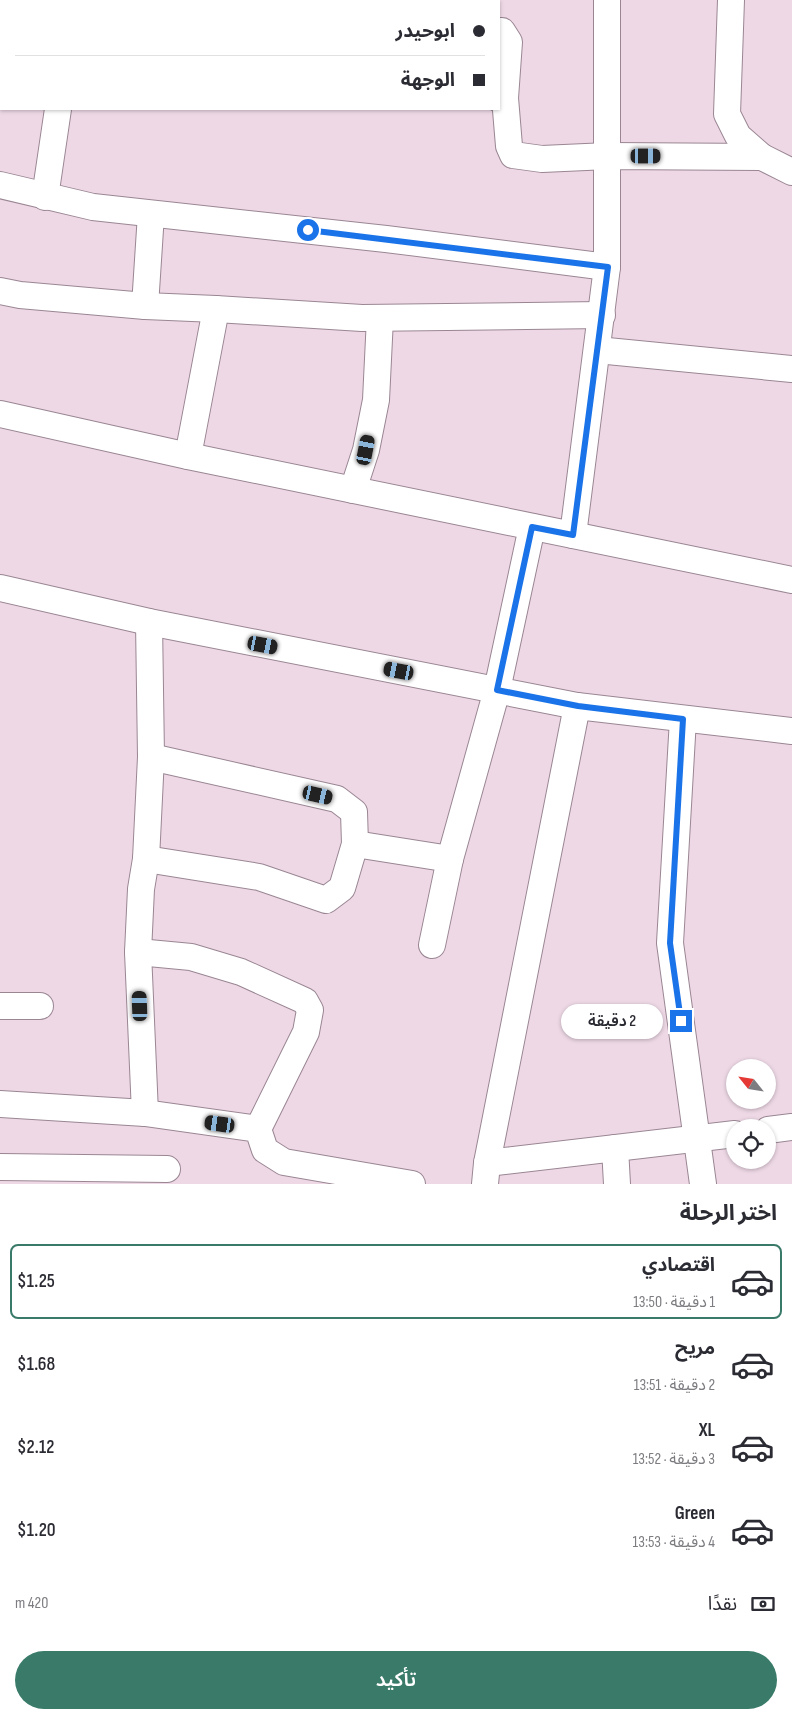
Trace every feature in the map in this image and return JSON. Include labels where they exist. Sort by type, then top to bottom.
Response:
[{"type":"street","points":[[573,535],[608,267],[607,0]]},
{"type":"street","points":[[731,0],[727,114],[738,136],[762,157],[792,172]]},
{"type":"street","points":[[500,31],[502,31],[509,42],[502,98],[509,146],[513,155],[542,159],[608,156],[762,157]]},
{"type":"street","points":[[45,196],[58,110]]},
{"type":"street","points":[[0,185],[93,207],[396,240],[608,267]]},
{"type":"street","points":[[145,306],[151,214]]},
{"type":"street","points":[[0,291],[20,295],[145,306],[216,308],[362,318],[602,315]]},
{"type":"street","points":[[188,456],[216,308]]},
{"type":"street","points":[[353,490],[366,450],[376,400],[380,318]]},
{"type":"street","points":[[597,350],[792,369]]},
{"type":"street","points":[[0,414],[188,456],[792,580]]},
{"type":"street","points":[[432,945],[450,859],[497,690],[532,527]]},
{"type":"street","points":[[0,588],[149,622],[578,706],[792,731]]},
{"type":"street","points":[[145,1113],[138,952],[141,889],[146,859],[151,757],[149,622]]},
{"type":"street","points":[[578,706],[486,1174],[615,1148],[726,1135]]},
{"type":"street","points":[[683,719],[670,943],[703,1184]]},
{"type":"street","points":[[146,859],[259,877],[326,900],[342,888],[356,844],[354,812],[337,799],[151,757]]},
{"type":"street","points":[[356,844],[450,859]]},
{"type":"street","points":[[138,952],[191,957],[241,972],[305,1001],[310,1010],[306,1032],[258,1129],[265,1150],[284,1162],[398,1183]]},
{"type":"street","points":[[0,1006],[40,1006]]},
{"type":"street","points":[[0,1104],[145,1113],[258,1129]]},
{"type":"street","points":[[776,1129],[792,1127]]},
{"type":"street","points":[[615,1148],[617,1184]]},
{"type":"street","points":[[0,1167],[167,1169]]},
{"type":"route","points":[[308,230],[608,267],[573,535],[532,527],[497,690],[578,706],[683,719],[670,943],[681,1021]]}]
